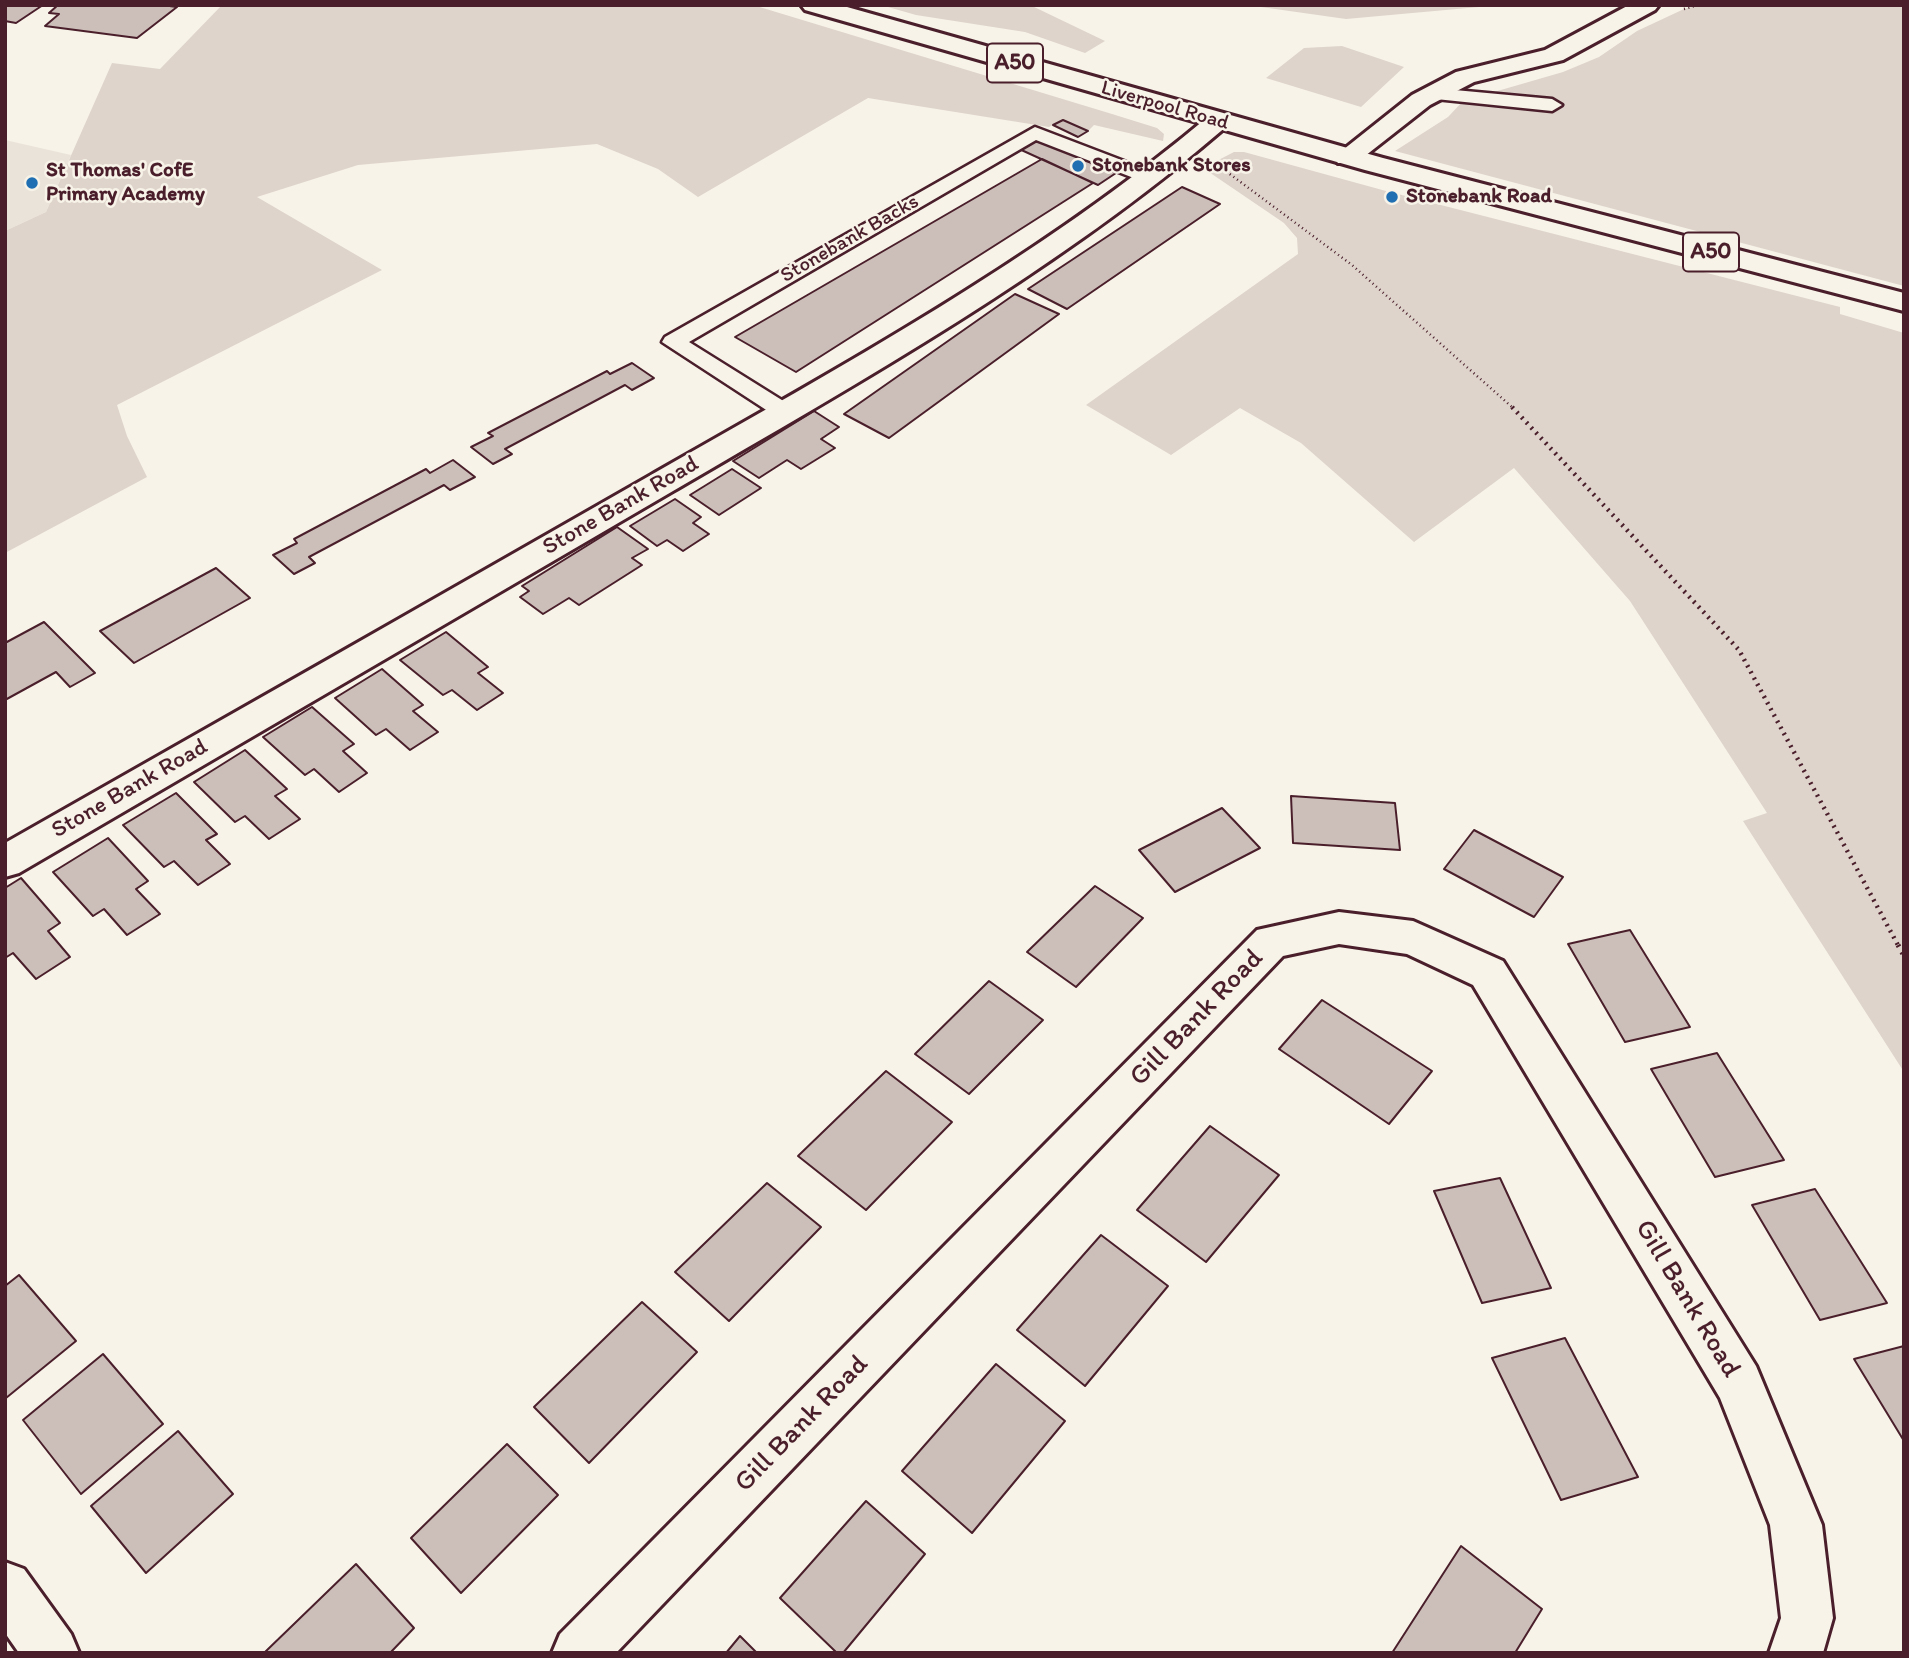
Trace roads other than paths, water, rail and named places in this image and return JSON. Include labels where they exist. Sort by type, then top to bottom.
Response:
[{"type":"street","name":"Liverpool Road","points":[[813,5],[1347,157],[1904,302]]},
{"type":"street","points":[[1347,157],[1398,116],[1465,77],[1553,55],[1647,5]]},
{"type":"street","name":"Stone Bank Road","points":[[7,857],[785,412],[1018,269],[1151,178],[1218,121]]},
{"type":"street","name":"Gill Bank Road","points":[[579,1653],[1271,942],[1339,928],[1413,938],[1488,973],[1739,1384],[1797,1525],[1807,1618],[1796,1653]]},
{"type":"street","points":[[5,1588],[52,1653]]},
{"type":"lane","points":[[1433,94],[1552,105]]},
{"type":"lane","name":"Stonebank Backs","points":[[785,412],[673,342],[1035,133],[1151,178]]},
{"type":"place","name":"Stonebank Stores","points":[[1078,166]]},
{"type":"place","name":"St Thomas' CofE Primary Academy","points":[[32,183]]},
{"type":"place","name":"Stonebank Road","points":[[1392,197]]}]
